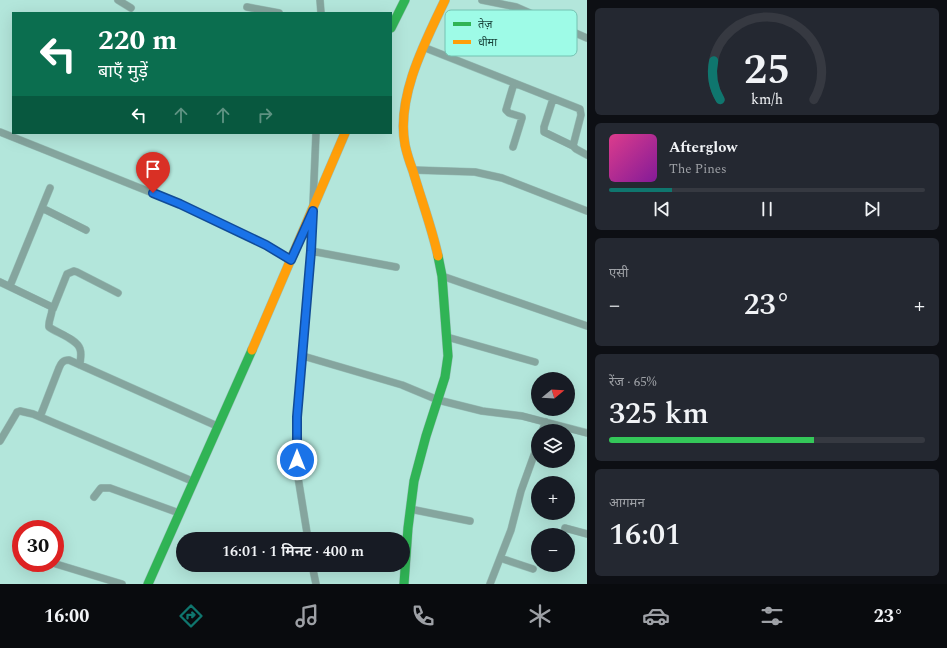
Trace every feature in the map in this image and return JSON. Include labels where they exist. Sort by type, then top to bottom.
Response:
[{"type":"street","points":[[118,0],[131,8]]},
{"type":"street","points":[[320,0],[321,12]]},
{"type":"street","points":[[392,26],[405,0]]},
{"type":"street","points":[[404,584],[410,509],[414,481],[447,366],[447,337],[442,276],[432,233],[405,145],[403,125],[407,96],[423,47],[445,0]]},
{"type":"street","points":[[482,0],[501,3],[523,10]]},
{"type":"street","points":[[247,6],[274,12]]},
{"type":"street","points":[[577,34],[587,38]]},
{"type":"street","points":[[423,47],[445,56]]},
{"type":"street","points":[[446,56],[577,108],[581,111],[573,146]]},
{"type":"street","points":[[513,147],[522,118],[506,110],[514,83]]},
{"type":"street","points":[[554,99],[544,127],[544,132],[573,146],[576,150],[587,155]]},
{"type":"street","points":[[0,132],[129,182],[180,204],[266,245],[291,260]]},
{"type":"street","points":[[307,532],[299,486],[297,460],[297,417],[311,251],[316,134]]},
{"type":"street","points":[[148,584],[192,481],[313,211],[345,134]]},
{"type":"street","points":[[413,170],[475,172],[502,178],[587,211]]},
{"type":"street","points":[[10,286],[50,188]]},
{"type":"street","points":[[42,208],[86,230]]},
{"type":"street","points":[[311,251],[396,267]]},
{"type":"street","points":[[80,365],[81,353],[79,346],[49,326],[53,309],[67,274],[71,271],[77,272],[118,293]]},
{"type":"street","points":[[442,276],[587,326]]},
{"type":"street","points":[[0,282],[51,305],[53,309]]},
{"type":"street","points":[[447,337],[535,362]]},
{"type":"street","points":[[303,356],[402,385],[438,400],[482,411],[512,414],[587,433]]},
{"type":"street","points":[[40,417],[62,363],[65,360],[69,360],[217,426]]},
{"type":"street","points":[[0,441],[17,412],[24,411],[192,481]]},
{"type":"street","points":[[490,584],[511,530],[521,491],[531,463]]},
{"type":"street","points":[[94,497],[101,488],[110,488],[179,513]]},
{"type":"street","points":[[410,509],[470,521]]},
{"type":"street","points":[[575,531],[587,534]]},
{"type":"street","points":[[500,558],[531,568]]},
{"type":"street","points":[[64,566],[122,584]]},
{"type":"street","points":[[313,572],[316,584]]},
{"type":"traffic: fast","points":[[392,26],[405,0]]},
{"type":"traffic: fast","points":[[404,584],[408,528],[414,481],[426,436],[445,377],[448,356],[442,276],[438,256]]},
{"type":"traffic: fast","points":[[148,584],[252,350]]},
{"type":"traffic: slow","points":[[438,256],[430,224],[405,145],[403,127],[408,89],[414,70],[445,0]]},
{"type":"traffic: slow","points":[[252,350],[345,134]]},
{"type":"route","points":[[153,193],[180,204],[266,245],[291,260],[313,211],[297,417],[297,460]]}]
